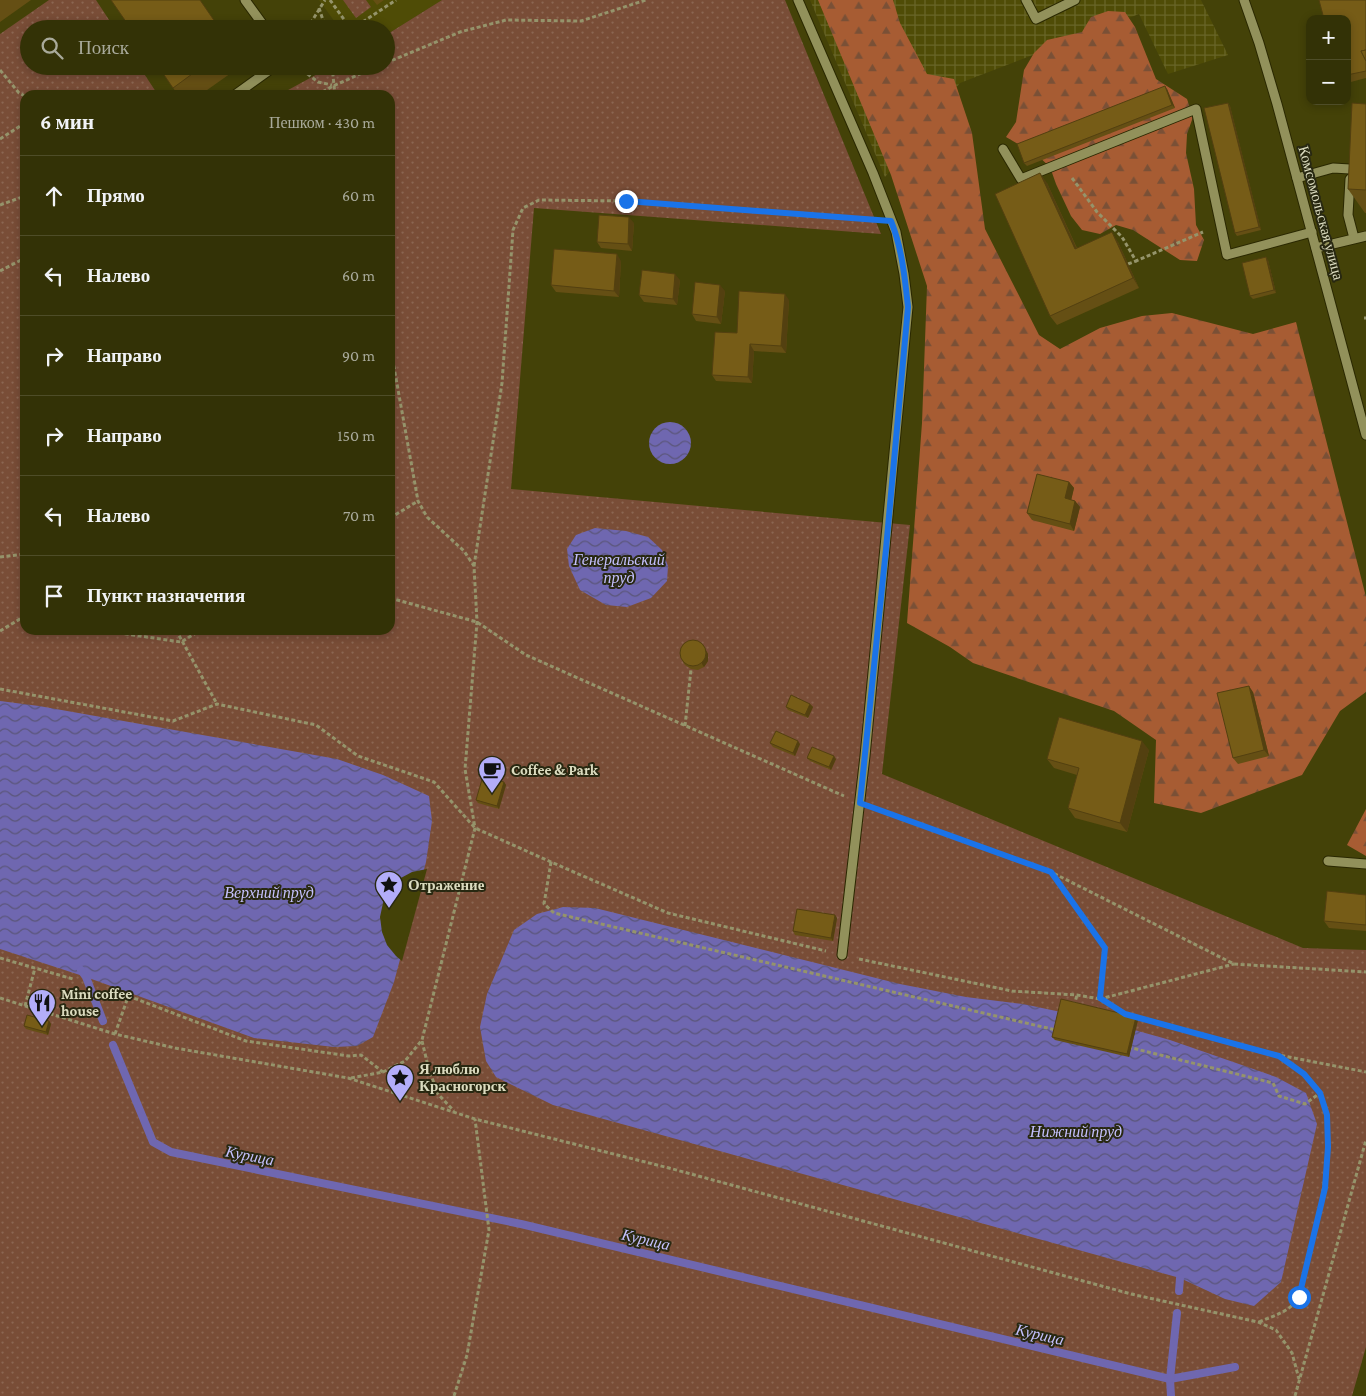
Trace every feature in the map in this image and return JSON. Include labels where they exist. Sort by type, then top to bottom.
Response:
[{"type":"street","points":[[245,0],[259,20]]},
{"type":"street","points":[[798,0],[873,173],[896,232],[908,307],[886,549],[860,803],[842,955]]},
{"type":"street","points":[[1026,0],[1036,19],[1075,0]]},
{"type":"street","name":"Комсомольская улица","points":[[1244,0],[1259,43],[1297,178],[1366,435]]},
{"type":"street","points":[[243,90],[262,75]]},
{"type":"street","points":[[1003,149],[1021,179],[1196,109],[1227,255],[1312,232]]},
{"type":"street","points":[[1297,178],[1350,164],[1348,215],[1354,238]]},
{"type":"street","points":[[1316,248],[1366,236]]},
{"type":"street","points":[[1328,861],[1366,864]]},
{"type":"path","points":[[312,20],[325,0]]},
{"type":"path","points":[[330,0],[344,20]]},
{"type":"path","points":[[365,20],[396,0]]},
{"type":"path","points":[[395,59],[460,32],[506,20],[581,21],[646,0]]},
{"type":"path","points":[[319,8],[323,20]]},
{"type":"path","points":[[0,70],[20,94]]},
{"type":"path","points":[[309,75],[318,82],[333,86]]},
{"type":"path","points":[[332,75],[334,90]]},
{"type":"path","points":[[326,90],[358,75]]},
{"type":"path","points":[[0,139],[20,126]]},
{"type":"path","points":[[1061,164],[1097,212],[1122,237],[1136,261]]},
{"type":"path","points":[[0,205],[20,198]]},
{"type":"path","points":[[348,1078],[383,1072],[405,1061],[422,1040],[475,828],[465,769],[478,622],[474,566],[502,383],[513,230],[523,208],[539,200],[626,201],[891,221]]},
{"type":"path","points":[[1128,264],[1220,225]]},
{"type":"path","points":[[0,271],[20,261]]},
{"type":"path","points":[[395,373],[418,501],[427,517],[464,551],[474,566]]},
{"type":"path","points":[[395,515],[418,501]]},
{"type":"path","points":[[0,558],[20,555]]},
{"type":"path","points":[[395,599],[478,622],[526,655],[860,803],[1051,872],[1234,964]]},
{"type":"path","points":[[0,631],[20,619]]},
{"type":"path","points":[[133,635],[181,642],[192,635]]},
{"type":"path","points":[[178,635],[217,704]]},
{"type":"path","points":[[685,726],[691,669]]},
{"type":"path","points":[[0,689],[173,721],[217,704],[316,725],[358,756],[434,782],[475,828],[668,913],[842,955],[1012,991],[1077,994],[1100,998],[1125,1014],[1279,1056],[1366,1072]]},
{"type":"path","points":[[551,862],[544,904],[554,913],[1058,1030]]},
{"type":"path","points":[[1051,872],[1105,948],[1100,998]]},
{"type":"path","points":[[0,958],[73,980]]},
{"type":"path","points":[[1100,998],[1234,964],[1366,972]]},
{"type":"path","points":[[25,1006],[35,968]]},
{"type":"path","points":[[110,989],[246,1041],[348,1056],[362,1055],[383,1072]]},
{"type":"path","points":[[1072,1014],[1077,994]]},
{"type":"path","points":[[115,1034],[128,997]]},
{"type":"path","points":[[0,998],[115,1034],[175,1048],[348,1078],[475,1119],[669,1168],[1131,1294],[1258,1322],[1276,1330],[1292,1353],[1299,1379]]},
{"type":"path","points":[[1124,1022],[1125,1014]]},
{"type":"path","points":[[422,1040],[429,1070],[438,1094],[454,1111]]},
{"type":"path","points":[[1119,1045],[1273,1083],[1279,1096],[1305,1104],[1320,1093]]},
{"type":"path","points":[[1258,1322],[1287,1311],[1294,1306],[1299,1297],[1325,1188],[1328,1147],[1327,1115],[1320,1093],[1304,1074],[1279,1056]]},
{"type":"path","points":[[454,1396],[467,1355],[489,1230],[475,1119]]},
{"type":"path","points":[[1295,1396],[1366,1140]]},
{"type":"shaded area","points":[[49,0],[96,0],[109,20],[20,20]]},
{"type":"shaded area","points":[[319,0],[442,0],[395,29],[395,20],[333,20]]},
{"type":"shaded area","points":[[343,0],[366,0],[371,7],[356,18]]},
{"type":"shaded area","points":[[442,0],[785,0],[881,234],[534,208],[511,489],[910,525],[882,774],[1303,948],[1366,950],[1366,1347],[1352,1396],[0,1396],[0,34],[20,20],[20,75],[145,75],[155,90],[20,90],[20,635],[395,635],[395,90],[288,90],[316,75],[395,75],[395,29]]},
{"type":"shaded area","points":[[810,0],[1201,0],[1228,55],[1168,74],[1139,14],[960,83],[885,177]]},
{"type":"green space","points":[[818,0],[893,0],[900,23],[927,74],[954,79],[972,133],[985,229],[1039,335],[1060,349],[1100,328],[1142,316],[1172,313],[1253,334],[1296,322],[1366,597],[1366,692],[1340,711],[1302,775],[1201,813],[1154,803],[1156,740],[1114,711],[973,663],[950,647],[907,623],[922,423],[927,286],[891,175]]},
{"type":"green space","points":[[1108,11],[1125,12],[1135,27],[1156,79],[1187,99],[1193,117],[1187,134],[1186,153],[1194,189],[1196,225],[1204,240],[1197,261],[1180,260],[1133,230],[1116,225],[1100,234],[1082,230],[1071,216],[1050,167],[1037,155],[1006,137],[1016,122],[1024,70],[1034,53],[1047,40],[1082,32],[1091,17]]},
{"type":"green space","points":[[1366,809],[1366,856],[1347,845]]},
{"type":"water","points":[[670,422],[685,428],[691,443],[685,458],[670,464],[655,458],[649,443],[655,428]]},
{"type":"water","name":"Генеральский пруд","points":[[595,528],[626,531],[648,537],[662,550],[668,566],[667,581],[651,598],[627,607],[606,605],[580,590],[569,566],[567,549],[576,535]]},
{"type":"water","name":"Верхний пруд","points":[[0,701],[39,706],[337,759],[383,775],[429,796],[432,821],[426,862],[394,982],[373,1037],[357,1046],[334,1047],[254,1038],[86,977],[0,949]]},
{"type":"water","name":"Нижний пруд","points":[[563,907],[595,908],[900,984],[966,997],[1023,1004],[1099,1020],[1170,1040],[1276,1077],[1306,1093],[1317,1124],[1281,1282],[1254,1306],[1225,1299],[1180,1278],[553,1105],[496,1077],[486,1061],[480,1027],[487,994],[514,930],[537,914]]},
{"type":"pier","points":[[427,869],[402,961],[387,945],[382,932],[380,917],[383,903],[389,890],[399,879],[412,872]]},
{"type":"building","points":[[111,0],[200,0],[214,20],[125,20]]},
{"type":"building","points":[[1319,0],[1366,0],[1366,50],[1361,51],[1366,61],[1366,71],[1351,74],[1351,15],[1323,15]]},
{"type":"building","points":[[1366,50],[1366,61],[1361,51]]},
{"type":"building","points":[[164,75],[191,75],[173,88]]},
{"type":"building","points":[[1165,86],[1172,105],[1024,163],[1017,144]]},
{"type":"building","points":[[1228,103],[1259,227],[1235,233],[1204,108]]},
{"type":"building","points":[[1352,103],[1366,104],[1366,190],[1348,189]]},
{"type":"building","points":[[1040,173],[1075,249],[1112,232],[1133,278],[1050,316],[995,194]]},
{"type":"building","points":[[599,215],[629,217],[628,244],[597,242]]},
{"type":"building","points":[[554,249],[617,254],[614,291],[551,285]]},
{"type":"building","points":[[1266,257],[1274,290],[1250,296],[1242,263]]},
{"type":"building","points":[[642,270],[675,274],[673,299],[639,295]]},
{"type":"building","points":[[695,282],[720,285],[717,317],[692,314]]},
{"type":"building","points":[[739,291],[785,294],[781,346],[750,344],[748,377],[712,375],[715,332],[737,333]]},
{"type":"building","points":[[1037,474],[1069,482],[1065,498],[1075,501],[1070,524],[1027,513]]},
{"type":"building","points":[[693,640],[702,644],[706,653],[702,662],[693,666],[684,662],[680,653],[684,644]]},
{"type":"building","points":[[1249,686],[1264,750],[1233,758],[1217,693]]},
{"type":"building","points":[[791,695],[810,704],[805,715],[786,707]]},
{"type":"building","points":[[1059,717],[1142,741],[1120,823],[1068,808],[1079,768],[1047,759]]},
{"type":"building","points":[[776,731],[798,741],[793,753],[770,743]]},
{"type":"building","points":[[812,747],[834,756],[829,767],[807,758]]},
{"type":"building","name":"Coffee & Park","points":[[483,776],[504,782],[497,806],[476,800]]},
{"type":"building","points":[[1327,891],[1366,895],[1366,925],[1324,921]]},
{"type":"building","points":[[797,909],[835,915],[831,938],[793,931]]},
{"type":"building","points":[[1061,999],[1136,1017],[1127,1054],[1052,1037]]},
{"type":"building","points":[[27,1015],[49,1021],[46,1032],[24,1026]]},
{"type":"waterway","name":"Курица","points":[[81,970],[86,977],[103,1021]]},
{"type":"waterway","name":"Курица","points":[[113,1045],[153,1142],[171,1152],[521,1224],[1170,1379],[1235,1367]]},
{"type":"waterway","points":[[1179,1291],[1180,1278]]},
{"type":"waterway","points":[[1171,1396],[1170,1379],[1177,1313]]},
{"type":"place","name":"Coffee & Park","points":[[492,794]]},
{"type":"place","name":"Отражение","points":[[389,909]]},
{"type":"place","name":"Mini coffee house","points":[[42,1027]]},
{"type":"place","name":"Я люблю Красногорск","points":[[400,1102]]},
{"type":"route","points":[[626,201],[891,221],[896,232],[908,307],[860,803],[1051,872],[1105,948],[1100,998],[1125,1014],[1279,1056],[1304,1074],[1320,1093],[1327,1115],[1328,1147],[1325,1188],[1299,1297]]}]
